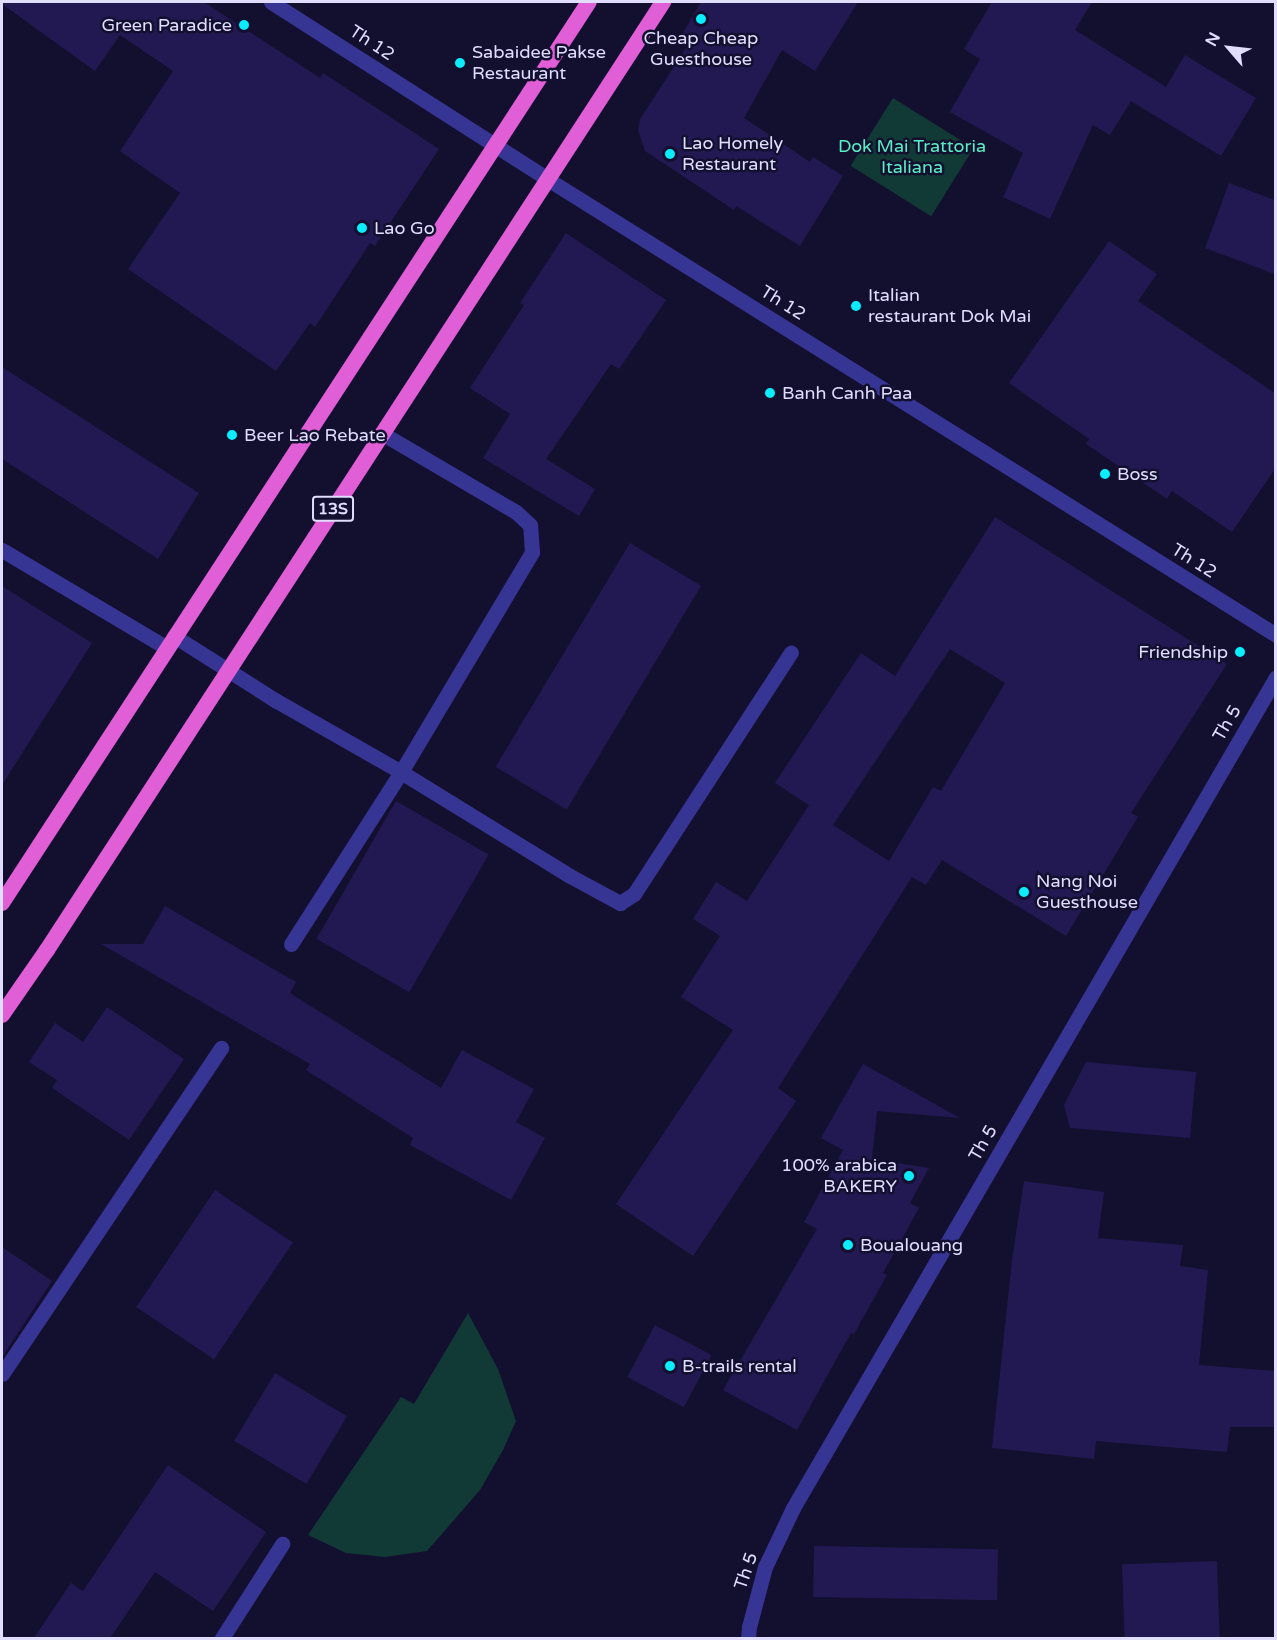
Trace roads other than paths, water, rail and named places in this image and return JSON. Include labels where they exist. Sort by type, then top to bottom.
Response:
[{"type":"highway","points":[[2,903],[589,2]]},
{"type":"highway","name":"13S","points":[[2,1015],[47,950],[663,2]]},
{"type":"street","name":"Th 12","points":[[271,2],[549,180],[1275,635]]},
{"type":"street","points":[[291,944],[401,772],[532,552],[530,525],[516,512],[383,434]]},
{"type":"street","points":[[2,550],[227,670],[401,772],[570,876],[620,903],[634,894],[791,652]]},
{"type":"street","name":"Th 5","points":[[748,1638],[765,1567],[793,1508],[1275,677]]},
{"type":"street","points":[[2,1374],[221,1048]]},
{"type":"street","points":[[222,1638],[282,1544]]},
{"type":"place","name":"Cheap Cheap Guesthouse","points":[[701,19]]},
{"type":"place","name":"Green Paradice","points":[[244,25]]},
{"type":"place","name":"Sabaidee Pakse Restaurant","points":[[460,63]]},
{"type":"place","name":"Lao Homely Restaurant","points":[[670,154]]},
{"type":"place","name":"Lao Go","points":[[362,228]]},
{"type":"place","name":"Italian restaurant Dok Mai","points":[[856,306]]},
{"type":"place","name":"Banh Canh Paa","points":[[770,393]]},
{"type":"place","name":"Beer Lao Rebate","points":[[232,435]]},
{"type":"place","name":"Boss","points":[[1105,474]]},
{"type":"place","name":"Friendship","points":[[1240,652]]},
{"type":"place","name":"Nang Noi Guesthouse","points":[[1024,892]]},
{"type":"place","name":"100% arabica BAKERY","points":[[909,1176]]},
{"type":"place","name":"Boualouang","points":[[848,1245]]},
{"type":"place","name":"B-trails rental","points":[[670,1366]]},
{"type":"park label","name":"Dok Mai Trattoria Italiana","points":[[912,157]]}]
